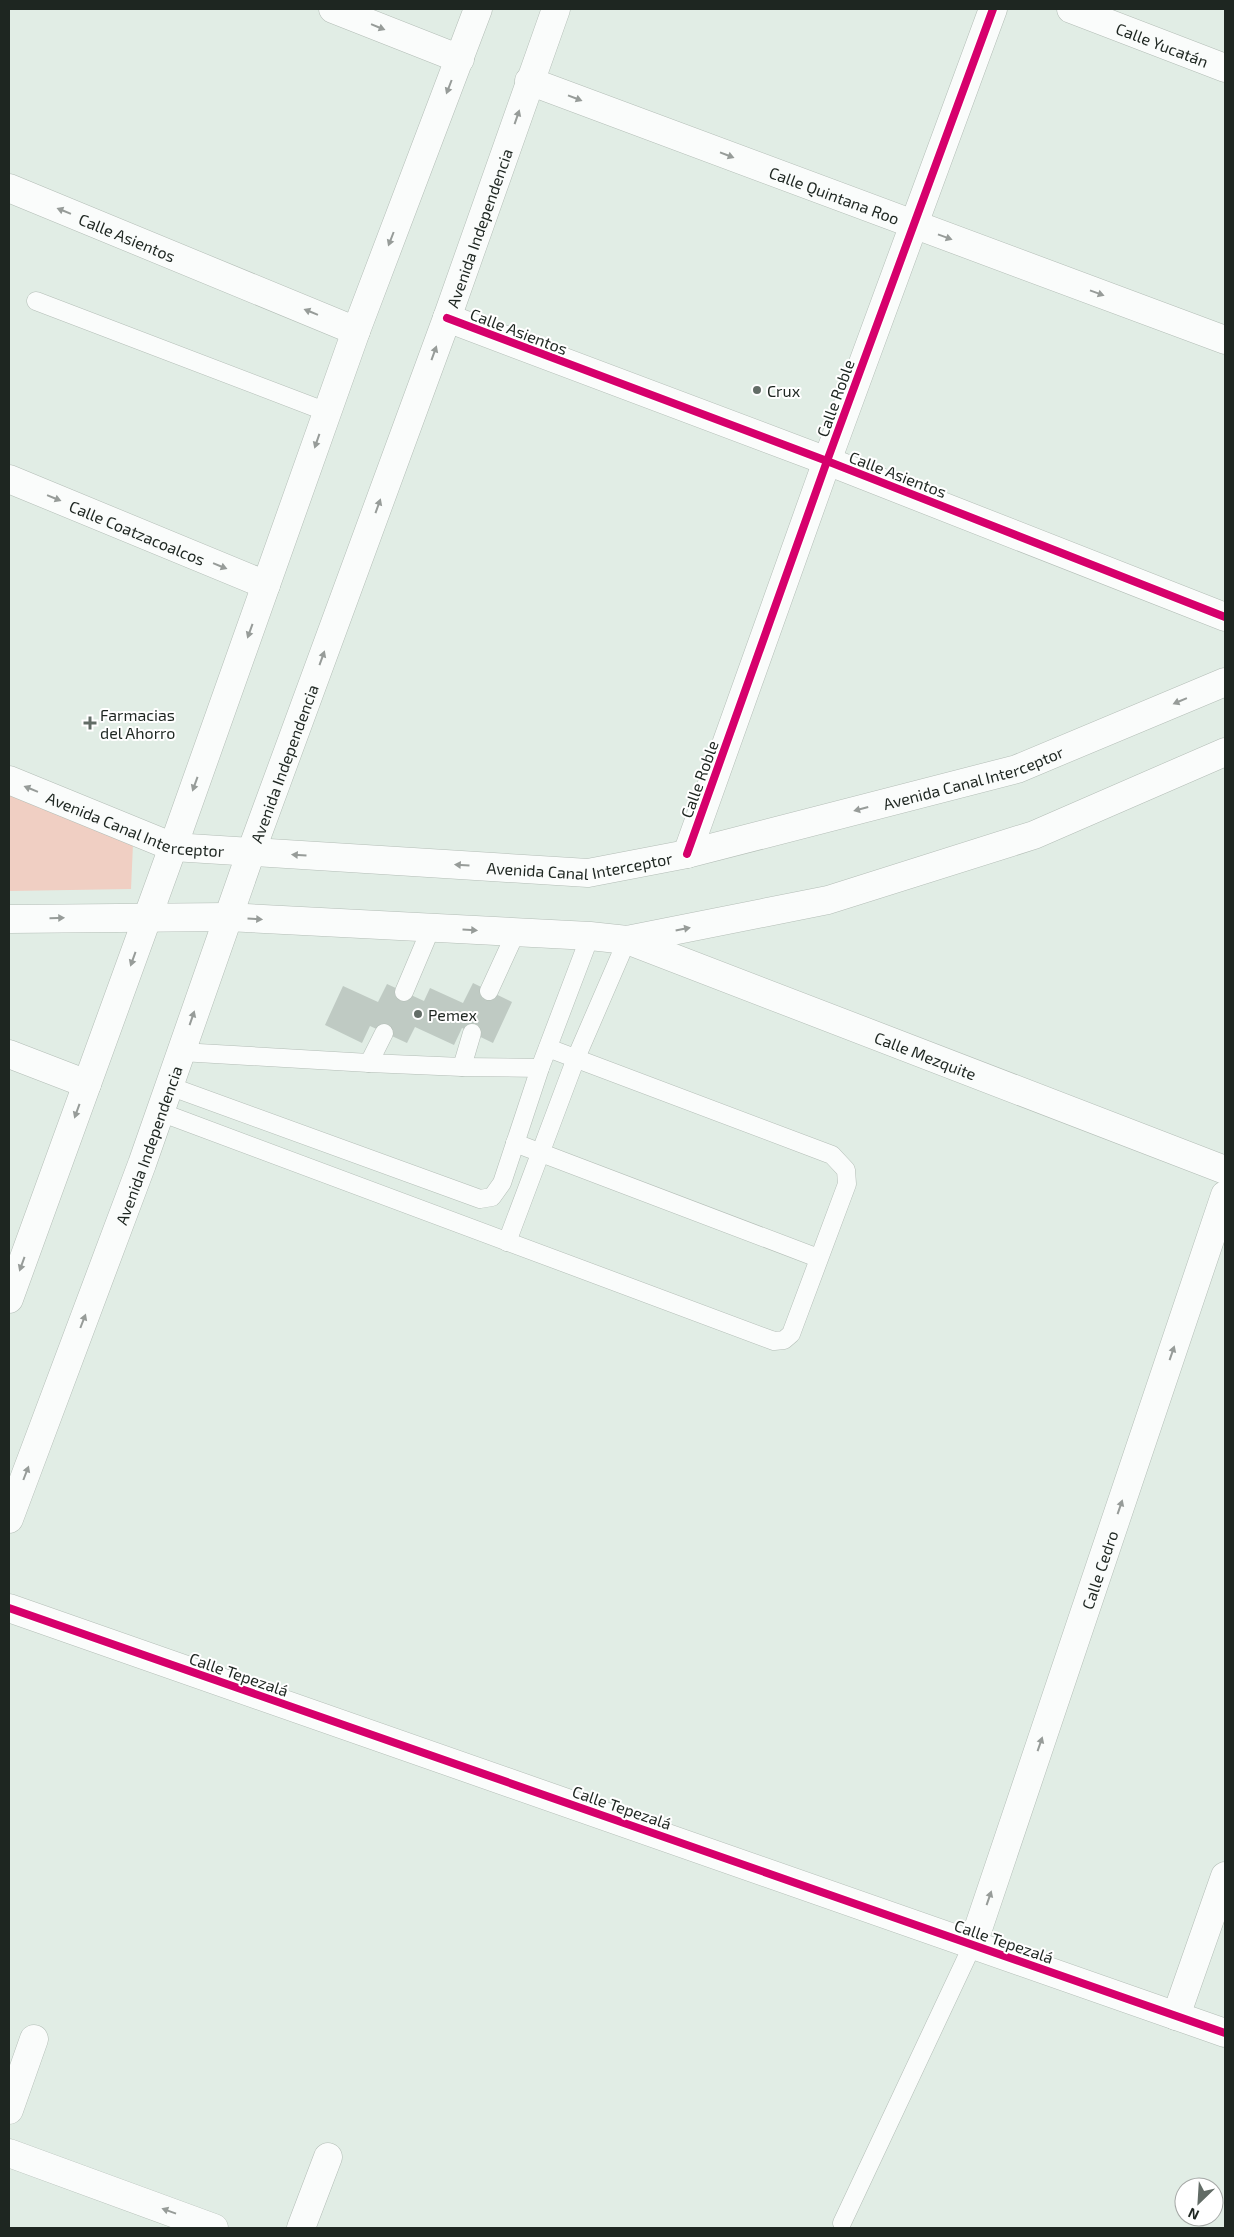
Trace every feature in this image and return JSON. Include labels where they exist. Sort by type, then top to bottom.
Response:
[{"type":"street","points":[[333,9],[460,59]]},
{"type":"street","points":[[9,1299],[148,917],[356,331],[478,9]]},
{"type":"street","name":"Avenida Independencia","points":[[9,1519],[160,1112],[227,918],[446,318],[556,9]]},
{"type":"street","name":"Calle Roble","points":[[687,854],[827,461],[993,9]]},
{"type":"street","name":"Calle Yucatán","points":[[1071,9],[1225,68]]},
{"type":"street","name":"Calle Quintana Roo","points":[[529,81],[914,226],[1225,340]]},
{"type":"street","name":"Calle Asientos","points":[[9,188],[356,331]]},
{"type":"street","name":"Calle Asientos","points":[[446,318],[827,461],[1225,618]]},
{"type":"street","name":"Calle Coatzacoalcos","points":[[9,479],[266,585]]},
{"type":"street","name":"Avenida Canal Interceptor","points":[[9,780],[173,847],[588,873],[687,854],[1017,769],[1225,682]]},
{"type":"street","points":[[9,919],[227,918],[590,936],[627,940],[828,900],[1025,838],[1225,752]]},
{"type":"street","name":"Calle Mezquite","points":[[627,940],[1225,1170]]},
{"type":"street","points":[[9,1054],[87,1084]]},
{"type":"street","name":"Calle Cedro","points":[[973,1944],[1225,1195]]},
{"type":"street","name":"Calle Tepezalá","points":[[9,1608],[1225,2033]]},
{"type":"street","points":[[1176,2016],[1225,1876]]},
{"type":"street","points":[[9,2110],[34,2039]]},
{"type":"street","points":[[9,2153],[214,2228]]},
{"type":"street","points":[[301,2228],[328,2157]]},
{"type":"lane","points":[[36,301],[327,412]]},
{"type":"lane","points":[[404,992],[431,928]]},
{"type":"lane","points":[[489,992],[516,932]]},
{"type":"lane","points":[[169,1086],[480,1199],[492,1197],[502,1183],[540,1068],[590,936]]},
{"type":"lane","points":[[507,1242],[576,1058],[627,940]]},
{"type":"lane","points":[[369,1063],[384,1033]]},
{"type":"lane","points":[[462,1067],[472,1033]]},
{"type":"lane","points":[[160,1112],[774,1341],[784,1340],[791,1334],[847,1184],[846,1170],[832,1155],[548,1048]]},
{"type":"lane","points":[[181,1052],[369,1063],[540,1068]]},
{"type":"lane","points":[[515,1143],[818,1258]]},
{"type":"lane","points":[[842,2223],[973,1944]]},
{"type":"shaded area","points":[[9,794],[133,844],[131,889],[9,891]]},
{"type":"building","name":"Pemex","points":[[473,983],[512,1002],[493,1043],[462,1028],[454,1045],[415,1027],[407,1043],[370,1026],[362,1043],[325,1025],[343,986],[378,1002],[387,984],[424,1001],[430,988],[463,1003]]},
{"type":"cycle path","points":[[687,854],[827,461],[993,9]]},
{"type":"cycle path","points":[[447,318],[827,461],[1225,617]]},
{"type":"cycle path","points":[[9,1608],[1225,2033]]},
{"type":"place","name":"Crux","points":[[757,390]]},
{"type":"place","name":"Farmacias del Ahorro","points":[[90,723]]},
{"type":"place","name":"Pemex","points":[[418,1014]]}]
